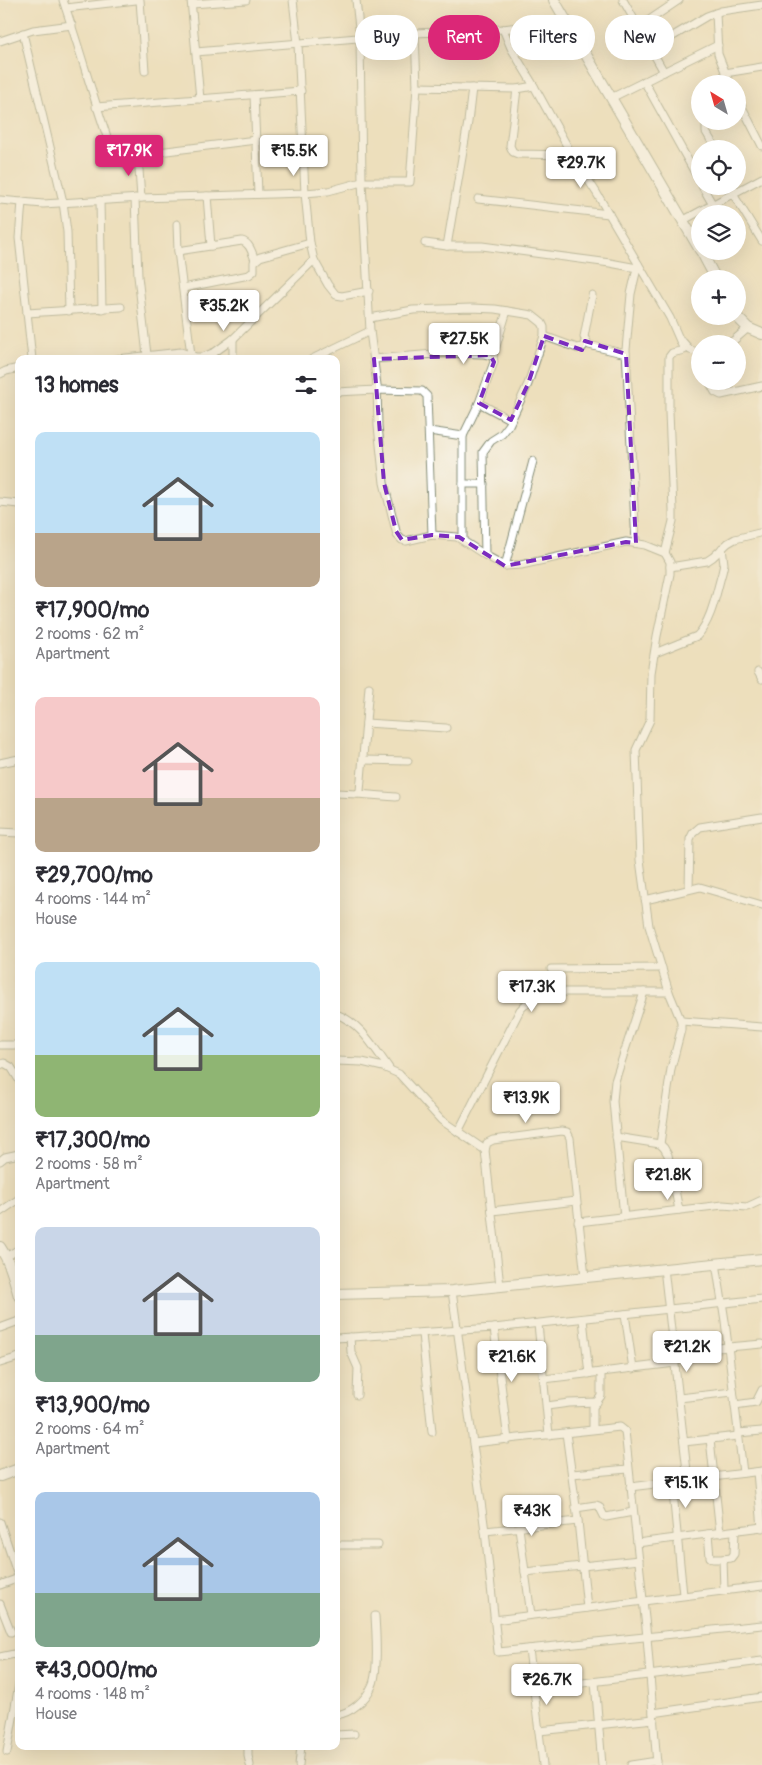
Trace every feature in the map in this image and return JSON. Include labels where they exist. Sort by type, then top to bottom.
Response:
[{"type":"street","points":[[145,71],[138,0],[65,4],[96,107],[112,151],[115,154],[126,156],[138,155],[256,140]]},
{"type":"street","points":[[200,99],[192,2],[246,0]]},
{"type":"street","points":[[293,0],[298,44],[310,243],[314,260],[336,295],[342,296],[369,292]]},
{"type":"street","points":[[356,0],[358,15]]},
{"type":"street","points":[[658,15],[679,0]]},
{"type":"street","points":[[626,1],[633,15]]},
{"type":"street","points":[[559,2],[563,15]]},
{"type":"street","points":[[674,35],[707,16],[745,3],[762,5]]},
{"type":"street","points":[[716,13],[718,54],[725,73],[762,67]]},
{"type":"street","points":[[0,42],[23,33],[72,25]]},
{"type":"street","points":[[418,33],[510,29]]},
{"type":"street","points":[[503,30],[511,48],[572,155],[670,318],[684,350],[672,353],[669,357],[673,521],[665,553]]},
{"type":"street","points":[[23,33],[63,202],[69,311]]},
{"type":"street","points":[[196,52],[355,38]]},
{"type":"street","points":[[611,98],[718,45]]},
{"type":"street","points":[[360,60],[362,182],[370,330],[377,390],[384,483],[396,531],[401,539],[406,540],[432,535],[457,537],[505,566],[522,565],[626,542],[645,545],[665,553],[668,557],[670,574],[654,653],[649,698],[650,720],[636,750],[640,860],[648,926],[669,992],[681,1021],[681,1030],[671,1069],[660,1144]]},
{"type":"street","points":[[0,200],[43,204],[138,198],[328,191],[362,182],[410,182],[417,87],[416,60]]},
{"type":"street","points":[[589,60],[642,148],[691,236]]},
{"type":"street","points":[[657,60],[664,72]]},
{"type":"street","points":[[644,81],[691,166]]},
{"type":"street","points":[[417,87],[517,90],[534,86]]},
{"type":"street","points":[[447,246],[472,88]]},
{"type":"street","points":[[517,90],[510,146],[513,152],[518,154],[572,155]]},
{"type":"street","points":[[96,107],[300,91]]},
{"type":"street","points":[[254,95],[258,194]]},
{"type":"street","points":[[746,115],[762,146]]},
{"type":"street","points":[[138,155],[138,276],[147,355]]},
{"type":"street","points":[[746,184],[762,178]]},
{"type":"street","points":[[707,195],[713,205],[731,195]]},
{"type":"street","points":[[734,195],[762,241]]},
{"type":"street","points":[[207,196],[211,246]]},
{"type":"street","points":[[478,199],[609,214]]},
{"type":"street","points":[[100,200],[102,309]]},
{"type":"street","points":[[22,202],[20,238],[32,355]]},
{"type":"street","points":[[682,221],[691,216]]},
{"type":"street","points":[[177,224],[178,251],[195,355]]},
{"type":"street","points":[[178,251],[242,241],[246,242],[255,260],[254,271],[249,276],[183,288]]},
{"type":"street","points":[[255,260],[310,243]]},
{"type":"street","points":[[425,243],[447,246],[482,246],[638,266]]},
{"type":"street","points":[[207,355],[234,339],[314,260]]},
{"type":"street","points":[[636,544],[626,354],[631,294],[638,266]]},
{"type":"street","points":[[592,295],[584,337],[586,341],[589,345],[626,354]]},
{"type":"street","points":[[27,314],[121,307]]},
{"type":"street","points":[[370,318],[413,310],[471,308],[507,311],[532,316],[539,320],[544,327],[544,336],[528,384],[511,420],[502,434],[491,441],[483,452],[485,555]]},
{"type":"street","points":[[463,540],[463,436],[479,403],[494,362],[493,356],[507,311]]},
{"type":"street","points":[[745,325],[762,334]]},
{"type":"street","points":[[739,335],[748,328]]},
{"type":"street","points":[[320,355],[370,330]]},
{"type":"street","points":[[544,336],[577,348],[583,347],[586,341]]},
{"type":"street","points":[[233,355],[234,339]]},
{"type":"street","points":[[680,340],[690,350]]},
{"type":"street","points":[[156,355],[181,352],[189,355]]},
{"type":"street","points":[[374,359],[446,354],[484,354],[493,356]]},
{"type":"street","points":[[0,374],[15,368]]},
{"type":"street","points":[[746,390],[762,386]]},
{"type":"street","points":[[714,390],[721,395],[744,390]]},
{"type":"street","points":[[340,392],[422,391],[428,396],[432,535]]},
{"type":"street","points":[[479,403],[511,420]]},
{"type":"street","points":[[429,431],[463,436]]},
{"type":"street","points":[[505,566],[533,461]]},
{"type":"street","points":[[463,484],[484,484]]},
{"type":"street","points":[[0,502],[15,504]]},
{"type":"street","points":[[670,567],[707,561],[735,539],[759,533]]},
{"type":"street","points":[[654,653],[697,636],[702,631],[707,621],[724,564],[722,548]]},
{"type":"street","points":[[758,672],[762,679]]},
{"type":"street","points":[[357,794],[362,785],[369,687]]},
{"type":"street","points":[[366,723],[446,728]]},
{"type":"street","points":[[0,763],[15,760]]},
{"type":"street","points":[[364,760],[408,761]]},
{"type":"street","points":[[340,793],[396,797]]},
{"type":"street","points":[[688,889],[690,839],[693,833],[700,827],[762,817]]},
{"type":"street","points":[[0,832],[15,833]]},
{"type":"street","points":[[645,900],[700,887],[762,905]]},
{"type":"street","points":[[551,969],[662,968]]},
{"type":"street","points":[[458,1132],[520,1010],[529,1001],[539,995],[552,992],[669,992]]},
{"type":"street","points":[[624,1217],[613,1101],[615,1081],[644,992]]},
{"type":"street","points":[[340,1016],[360,1029],[389,1069]]},
{"type":"street","points":[[681,1021],[762,1027]]},
{"type":"street","points":[[0,1045],[15,1045]]},
{"type":"street","points":[[340,1061],[362,1062],[400,1074],[441,1120],[485,1150]]},
{"type":"street","points":[[1,1062],[11,1067],[15,1074]]},
{"type":"street","points":[[500,1286],[485,1150],[493,1140],[562,1131],[567,1132],[570,1138],[584,1276]]},
{"type":"street","points":[[616,1137],[660,1144],[664,1148],[668,1155],[679,1210]]},
{"type":"street","points":[[0,1161],[5,1157],[15,1155]]},
{"type":"street","points":[[578,1222],[723,1205],[747,1207],[762,1200]]},
{"type":"street","points":[[492,1210],[576,1201]]},
{"type":"street","points":[[0,1212],[15,1202]]},
{"type":"street","points":[[0,1247],[15,1279]]},
{"type":"street","points":[[6,1257],[15,1251]]},
{"type":"street","points":[[340,1294],[452,1291],[762,1259]]},
{"type":"street","points":[[716,1263],[723,1304],[743,1473]]},
{"type":"street","points":[[664,1268],[688,1480]]},
{"type":"street","points":[[452,1291],[485,1531],[498,1652],[762,1625]]},
{"type":"street","points":[[340,1338],[422,1334],[538,1324],[762,1299]]},
{"type":"street","points":[[625,1314],[633,1369]]},
{"type":"street","points":[[583,1319],[590,1374]]},
{"type":"street","points":[[0,1328],[15,1322]]},
{"type":"street","points":[[538,1324],[549,1435]]},
{"type":"street","points":[[494,1328],[508,1440]]},
{"type":"street","points":[[422,1334],[432,1432]]},
{"type":"street","points":[[350,1338],[351,1352],[358,1368],[356,1395]]},
{"type":"street","points":[[673,1352],[762,1344]]},
{"type":"street","points":[[0,1363],[15,1358]]},
{"type":"street","points":[[544,1379],[675,1364]]},
{"type":"street","points":[[594,1430],[593,1407],[601,1396],[601,1372]]},
{"type":"street","points":[[735,1405],[756,1402],[762,1390]]},
{"type":"street","points":[[679,1398],[733,1392]]},
{"type":"street","points":[[547,1406],[569,1402],[597,1402]]},
{"type":"street","points":[[473,1444],[594,1430],[622,1428],[625,1431],[647,1637],[657,1763],[631,1765]]},
{"type":"street","points":[[684,1442],[762,1430]]},
{"type":"street","points":[[566,1433],[587,1608]]},
{"type":"street","points":[[710,1439],[720,1533]]},
{"type":"street","points":[[572,1474],[628,1469]]},
{"type":"street","points":[[0,1476],[15,1470]]},
{"type":"street","points":[[630,1487],[759,1471],[762,1528],[637,1543]]},
{"type":"street","points":[[672,1482],[683,1595]]},
{"type":"street","points":[[576,1508],[596,1505],[599,1506],[602,1514],[606,1517],[633,1512]]},
{"type":"street","points":[[485,1531],[578,1521]]},
{"type":"street","points":[[0,1522],[15,1566]]},
{"type":"street","points":[[519,1528],[531,1615]]},
{"type":"street","points":[[708,1534],[710,1557],[712,1559],[723,1559],[731,1558],[734,1554],[735,1531]]},
{"type":"street","points":[[0,1548],[8,1545]]},
{"type":"street","points":[[340,1545],[378,1545]]},
{"type":"street","points":[[723,1559],[724,1590]]},
{"type":"street","points":[[525,1572],[639,1560]]},
{"type":"street","points":[[0,1585],[15,1579]]},
{"type":"street","points":[[494,1620],[762,1586]]},
{"type":"street","points":[[0,1604],[11,1632]]},
{"type":"street","points":[[340,1714],[348,1712],[359,1703],[372,1686],[376,1672],[375,1616]]},
{"type":"street","points":[[529,1649],[543,1765]]},
{"type":"street","points":[[0,1658],[15,1654]]},
{"type":"street","points":[[534,1689],[762,1661]]},
{"type":"street","points":[[595,1682],[602,1765]]},
{"type":"street","points":[[539,1731],[598,1725],[762,1700]]},
{"type":"street","points":[[7,1752],[15,1707]]},
{"type":"street","points":[[340,1735],[354,1734]]},
{"type":"street","points":[[248,1750],[250,1765]]},
{"type":"street","points":[[299,1765],[301,1750]]},
{"type":"highlighted area","points":[[544,336],[582,350],[585,341],[626,354],[636,543],[626,542],[505,566],[459,537],[432,535],[402,540],[396,531],[384,483],[374,359],[490,355],[494,362],[479,403],[511,420],[528,384]]}]
